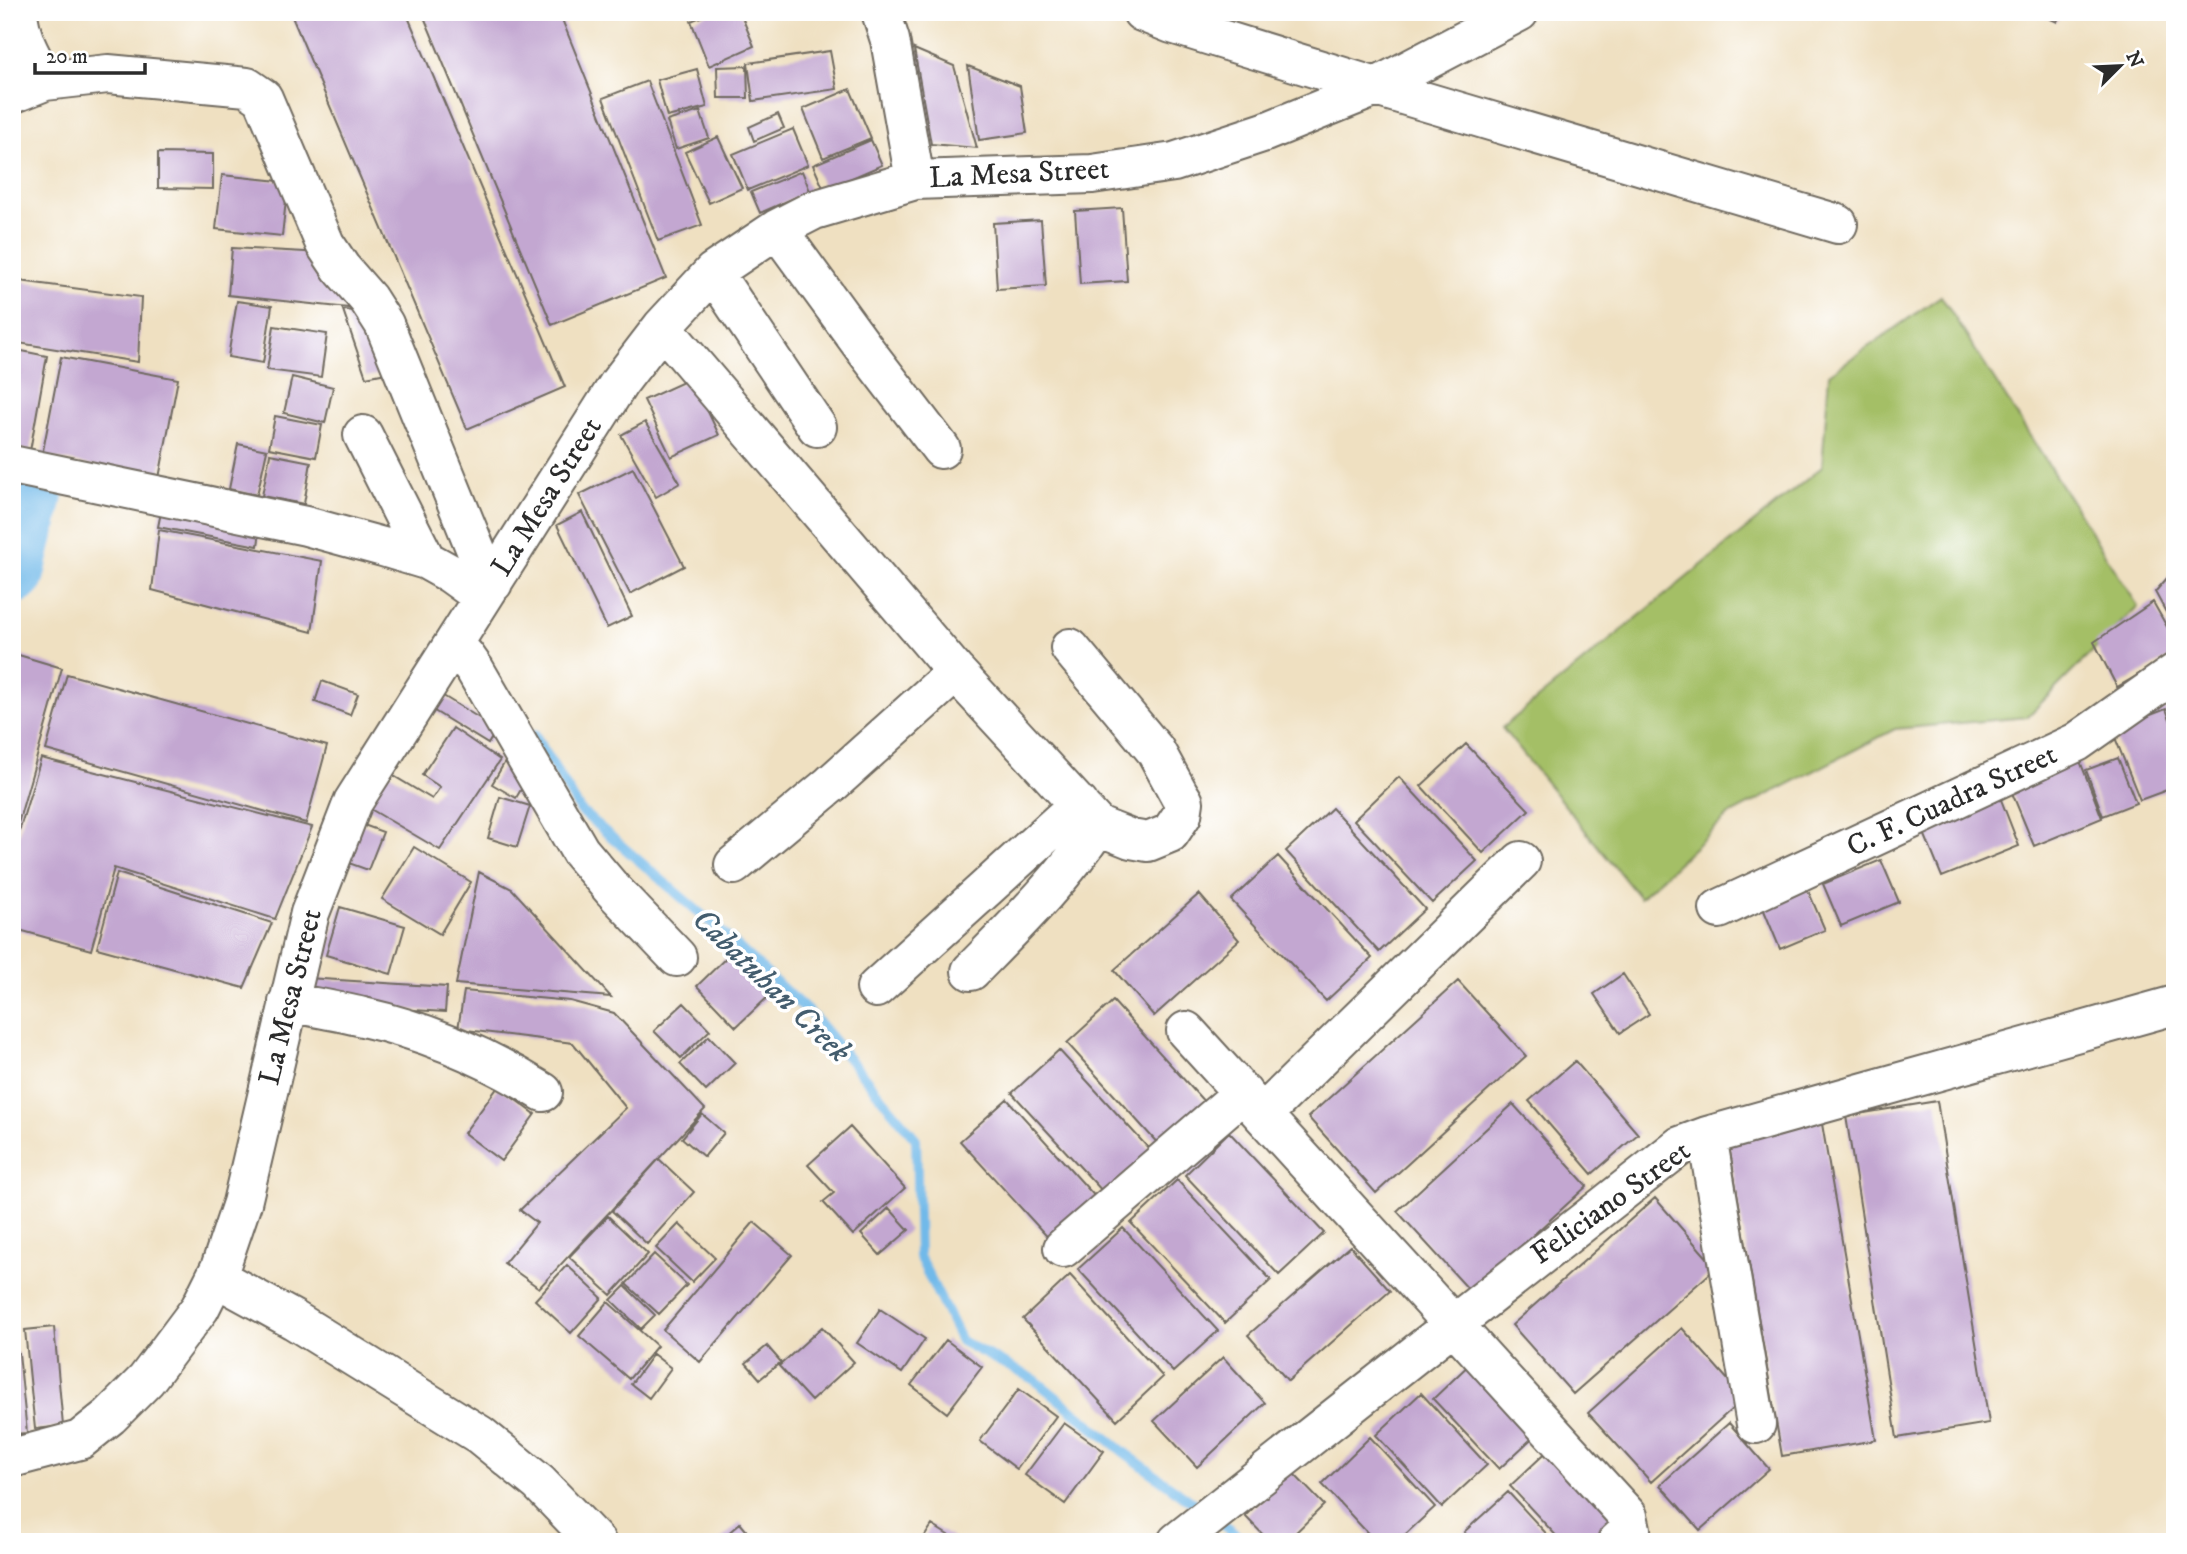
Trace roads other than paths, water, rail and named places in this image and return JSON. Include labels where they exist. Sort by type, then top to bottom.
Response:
[{"type":"street","points":[[18,12],[29,87],[108,74],[247,88],[263,98],[325,244],[384,324],[482,565],[465,656],[580,851],[677,957]]},
{"type":"street","points":[[881,12],[890,40],[915,180]]},
{"type":"street","points":[[1142,12],[1172,24],[1376,87],[1838,224]]},
{"type":"street","name":"La Mesa Street","points":[[12,1458],[80,1440],[110,1416],[146,1380],[200,1308],[214,1280],[242,1203],[310,914],[354,802],[619,383],[662,327],[713,272],[777,229],[814,210],[915,180],[1092,174],[1174,162],[1265,132],[1376,87],[1519,12]]},
{"type":"street","points":[[777,229],[941,449]]},
{"type":"street","points":[[713,272],[817,427]]},
{"type":"street","points":[[662,327],[956,672],[1088,815],[1131,839],[1148,842],[1170,833],[1182,815],[1184,802],[1155,750],[1070,648]]},
{"type":"street","points":[[363,435],[426,560]]},
{"type":"street","points":[[12,464],[306,526],[426,560],[451,574],[474,612]]},
{"type":"street","points":[[734,864],[831,784],[956,672]]},
{"type":"street","name":"C. F. Cuadra Street","points":[[1719,909],[2077,742],[2175,673]]},
{"type":"street","points":[[971,971],[1040,901],[1078,856],[1088,815]]},
{"type":"street","points":[[876,988],[1088,815]]},
{"type":"street","points":[[1063,1248],[1253,1103],[1521,861]]},
{"type":"street","points":[[288,1002],[365,1017],[422,1035],[511,1071],[543,1092]]},
{"type":"street","name":"Feliciano Street","points":[[1177,1542],[1233,1495],[1680,1146],[1707,1136],[2175,1005]]},
{"type":"street","points":[[1186,1031],[1628,1516],[1631,1529],[1617,1542]]},
{"type":"street","points":[[1707,1136],[1756,1424]]},
{"type":"street","points":[[214,1280],[232,1286],[294,1320],[480,1435],[539,1483],[596,1542]]},
{"type":"waterway","name":"Cabatuhan Creek","points":[[12,572],[32,486]]},
{"type":"waterway","name":"Cabatuhan Creek","points":[[535,735],[580,810],[716,927],[814,1017],[916,1139],[919,1256],[961,1341],[1035,1380],[1125,1453],[1246,1542]]}]
